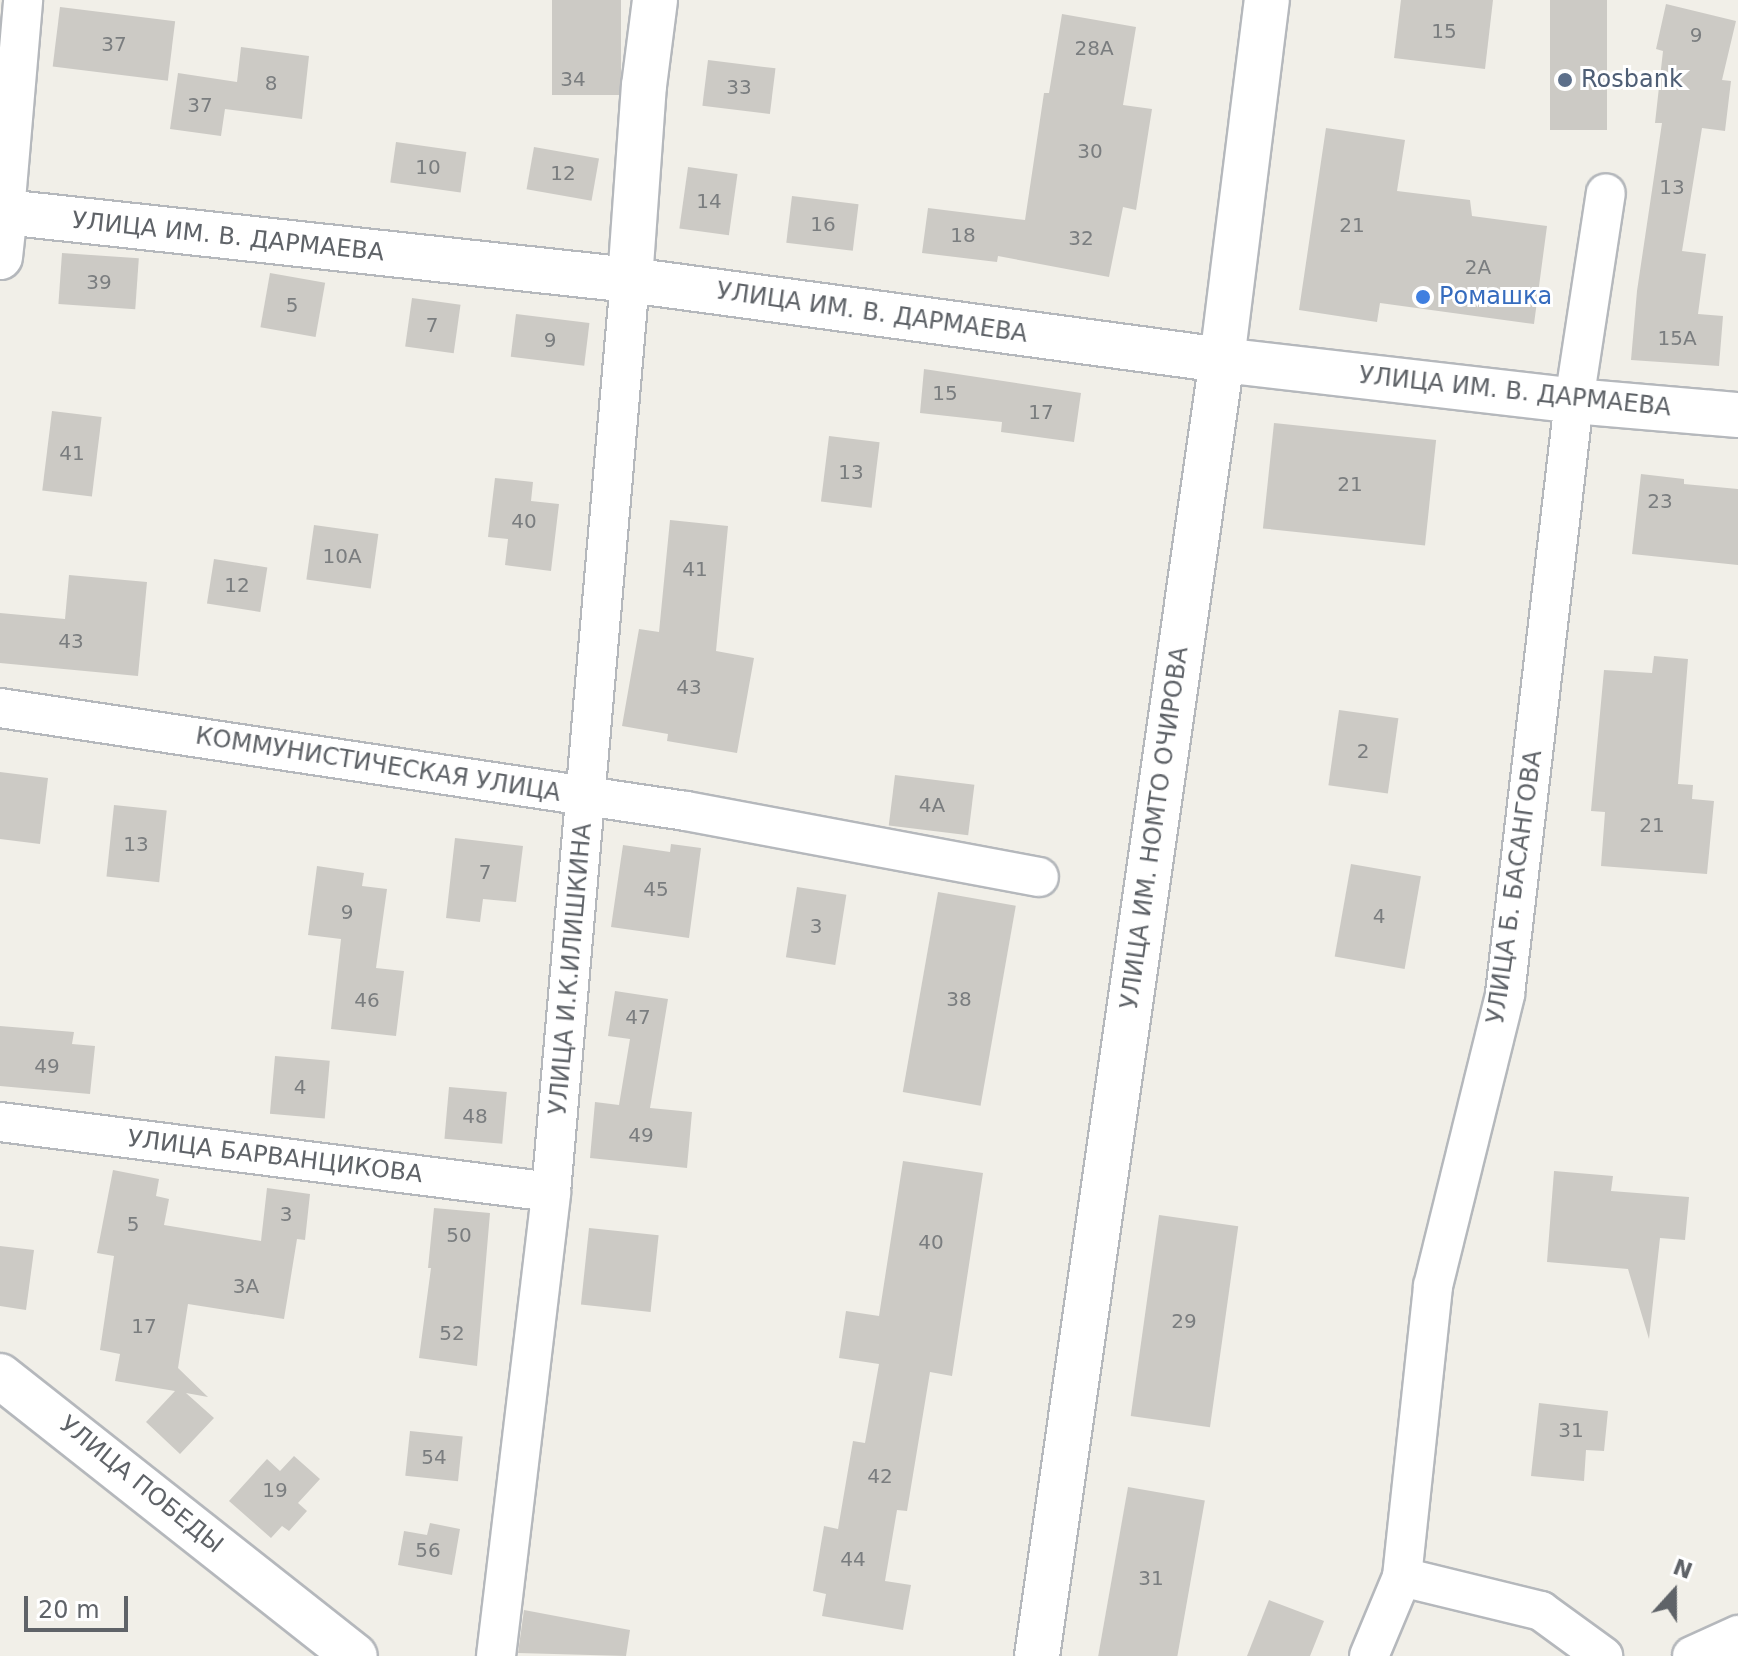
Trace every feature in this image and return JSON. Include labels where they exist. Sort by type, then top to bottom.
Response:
[{"type":"street","points":[[0,257],[23,0]]},
{"type":"street","points":[[630,280],[644,86],[655,0]]},
{"type":"street","name":"УЛИЦА ИМ. НОМТО ОЧИРОВА","points":[[1037,1656],[1222,360],[1267,0]]},
{"type":"street","name":"УЛИЦА Б. БАСАНГОВА","points":[[1369,1656],[1402,1577],[1433,1286],[1505,994],[1574,401],[1606,193]]},
{"type":"street","name":"УЛИЦА ИМ. В. ДАРМАЕВА","points":[[5,212],[630,280],[1222,360],[1574,401],[1738,415]]},
{"type":"street","name":"УЛИЦА И.К.ИЛИШКИНА","points":[[496,1656],[551,1192],[630,280]]},
{"type":"street","name":"КОММУНИСТИЧЕСКАЯ УЛИЦА","points":[[0,708],[686,811],[1039,877]]},
{"type":"street","name":"УЛИЦА БАРВАНЦИКОВА","points":[[0,1122],[551,1192]]},
{"type":"street","name":"УЛИЦА ПОБЕДЫ","points":[[0,1376],[355,1656]]},
{"type":"street","points":[[1402,1577],[1541,1611],[1603,1656]]},
{"type":"street","points":[[1692,1656],[1738,1635]]},
{"type":"building","points":[[552,0],[621,0],[621,95],[552,95]]},
{"type":"building","points":[[1401,0],[1493,0],[1485,69],[1394,58]]},
{"type":"building","points":[[1550,0],[1607,0],[1607,130],[1550,130]]},
{"type":"building","points":[[1666,4],[1736,21],[1722,80],[1731,81],[1725,131],[1702,128],[1682,251],[1706,254],[1698,314],[1723,316],[1719,366],[1631,360],[1637,291],[1662,123],[1655,123],[1663,51],[1656,49]]},
{"type":"building","points":[[60,7],[175,21],[168,81],[53,67]]},
{"type":"building","points":[[1062,14],[1136,27],[1123,105],[1152,109],[1136,210],[1123,207],[1109,277],[998,256],[997,262],[922,253],[928,208],[1025,220],[1044,93],[1049,93]]},
{"type":"building","points":[[241,47],[309,56],[302,119],[225,109],[221,136],[170,129],[178,73],[237,82]]},
{"type":"building","points":[[708,60],[775,68],[770,114],[702,106]]},
{"type":"building","points":[[1326,128],[1405,140],[1397,191],[1470,200],[1472,216],[1547,226],[1534,324],[1380,303],[1377,322],[1299,310]]},
{"type":"building","points":[[396,142],[466,152],[461,192],[390,183]]},
{"type":"building","points":[[534,147],[599,158],[592,201],[527,189]]},
{"type":"building","points":[[688,167],[738,174],[729,235],[679,228]]},
{"type":"building","points":[[792,196],[859,204],[853,251],[786,243]]},
{"type":"building","points":[[62,253],[139,258],[135,309],[58,304]]},
{"type":"building","points":[[270,273],[325,283],[316,337],[260,327]]},
{"type":"building","points":[[412,298],[461,305],[454,353],[405,347]]},
{"type":"building","points":[[516,314],[589,323],[584,366],[511,357]]},
{"type":"building","points":[[924,369],[1081,393],[1074,442],[1001,432],[1002,422],[920,413]]},
{"type":"building","points":[[52,411],[102,417],[92,496],[42,490]]},
{"type":"building","points":[[1274,423],[1436,440],[1425,545],[1263,528]]},
{"type":"building","points":[[829,436],[880,442],[872,508],[821,502]]},
{"type":"building","points":[[1641,474],[1684,479],[1684,484],[1738,489],[1738,565],[1632,554]]},
{"type":"building","points":[[495,478],[533,482],[531,501],[559,504],[551,571],[505,565],[508,539],[488,537]]},
{"type":"building","points":[[670,520],[728,526],[716,651],[754,658],[737,753],[667,741],[668,734],[622,726],[639,629],[659,632]]},
{"type":"building","points":[[314,525],[378,534],[371,589],[306,579]]},
{"type":"building","points":[[214,559],[267,567],[260,612],[207,603]]},
{"type":"building","points":[[69,575],[147,582],[138,676],[0,663],[0,613],[65,619]]},
{"type":"building","points":[[1654,656],[1688,659],[1678,784],[1693,785],[1692,799],[1714,801],[1707,874],[1601,866],[1605,812],[1591,811],[1604,670],[1652,673]]},
{"type":"building","points":[[1339,710],[1398,718],[1388,794],[1328,785]]},
{"type":"building","points":[[0,772],[48,778],[40,844],[0,839]]},
{"type":"building","points":[[895,775],[974,785],[968,835],[889,826]]},
{"type":"building","points":[[114,805],[167,811],[159,882],[106,877]]},
{"type":"building","points":[[455,838],[523,846],[516,902],[483,899],[480,922],[446,918]]},
{"type":"building","points":[[671,844],[701,848],[689,938],[611,927],[623,845],[670,852]]},
{"type":"building","points":[[1351,864],[1421,876],[1405,969],[1335,957]]},
{"type":"building","points":[[317,866],[364,873],[362,886],[387,889],[376,968],[404,971],[396,1036],[331,1029],[341,939],[308,935]]},
{"type":"building","points":[[797,887],[846,895],[835,965],[786,957]]},
{"type":"building","points":[[938,892],[1016,906],[981,1106],[903,1092]]},
{"type":"building","points":[[615,991],[668,999],[650,1108],[692,1112],[687,1168],[590,1158],[595,1102],[619,1105],[630,1039],[608,1036]]},
{"type":"building","points":[[0,1026],[74,1032],[72,1044],[95,1046],[90,1094],[0,1086]]},
{"type":"building","points":[[275,1056],[330,1061],[325,1119],[270,1114]]},
{"type":"building","points":[[449,1087],[507,1092],[502,1144],[444,1139]]},
{"type":"building","points":[[903,1161],[983,1173],[952,1376],[930,1372],[907,1511],[897,1510],[885,1581],[911,1585],[903,1630],[822,1616],[826,1594],[813,1591],[824,1526],[838,1529],[853,1441],[865,1443],[879,1364],[839,1358],[846,1311],[879,1316]]},
{"type":"building","points":[[113,1170],[159,1179],[156,1196],[169,1199],[164,1225],[261,1241],[267,1188],[310,1194],[305,1240],[297,1239],[284,1319],[188,1304],[178,1368],[208,1397],[186,1393],[214,1418],[180,1454],[146,1422],[175,1391],[115,1381],[120,1354],[100,1350],[114,1256],[97,1253]]},
{"type":"building","points":[[1554,1171],[1613,1176],[1611,1191],[1689,1197],[1685,1240],[1660,1238],[1649,1339],[1628,1269],[1547,1262]]},
{"type":"building","points":[[434,1208],[490,1213],[477,1366],[419,1358],[431,1268],[428,1268]]},
{"type":"building","points":[[1159,1215],[1238,1226],[1210,1427],[1131,1416]]},
{"type":"building","points":[[589,1228],[659,1235],[651,1312],[581,1305]]},
{"type":"building","points":[[0,1246],[34,1250],[26,1310],[0,1306]]},
{"type":"building","points":[[1539,1403],[1608,1411],[1604,1451],[1586,1450],[1584,1481],[1531,1476]]},
{"type":"building","points":[[410,1431],[463,1437],[458,1481],[405,1476]]},
{"type":"building","points":[[294,1456],[320,1479],[298,1503],[307,1511],[289,1531],[282,1526],[271,1538],[229,1501],[267,1459],[280,1471]]},
{"type":"building","points":[[1128,1487],[1205,1501],[1177,1656],[1098,1656]]},
{"type":"building","points":[[430,1523],[460,1529],[452,1575],[398,1565],[404,1531],[427,1535]]},
{"type":"building","points":[[1269,1600],[1324,1621],[1310,1656],[1247,1656]]},
{"type":"building","points":[[524,1610],[630,1630],[626,1656],[518,1653]]},
{"type":"place","name":"Rosbank","points":[[1565,80]]},
{"type":"place","name":"Ромашка","points":[[1423,297]]}]
